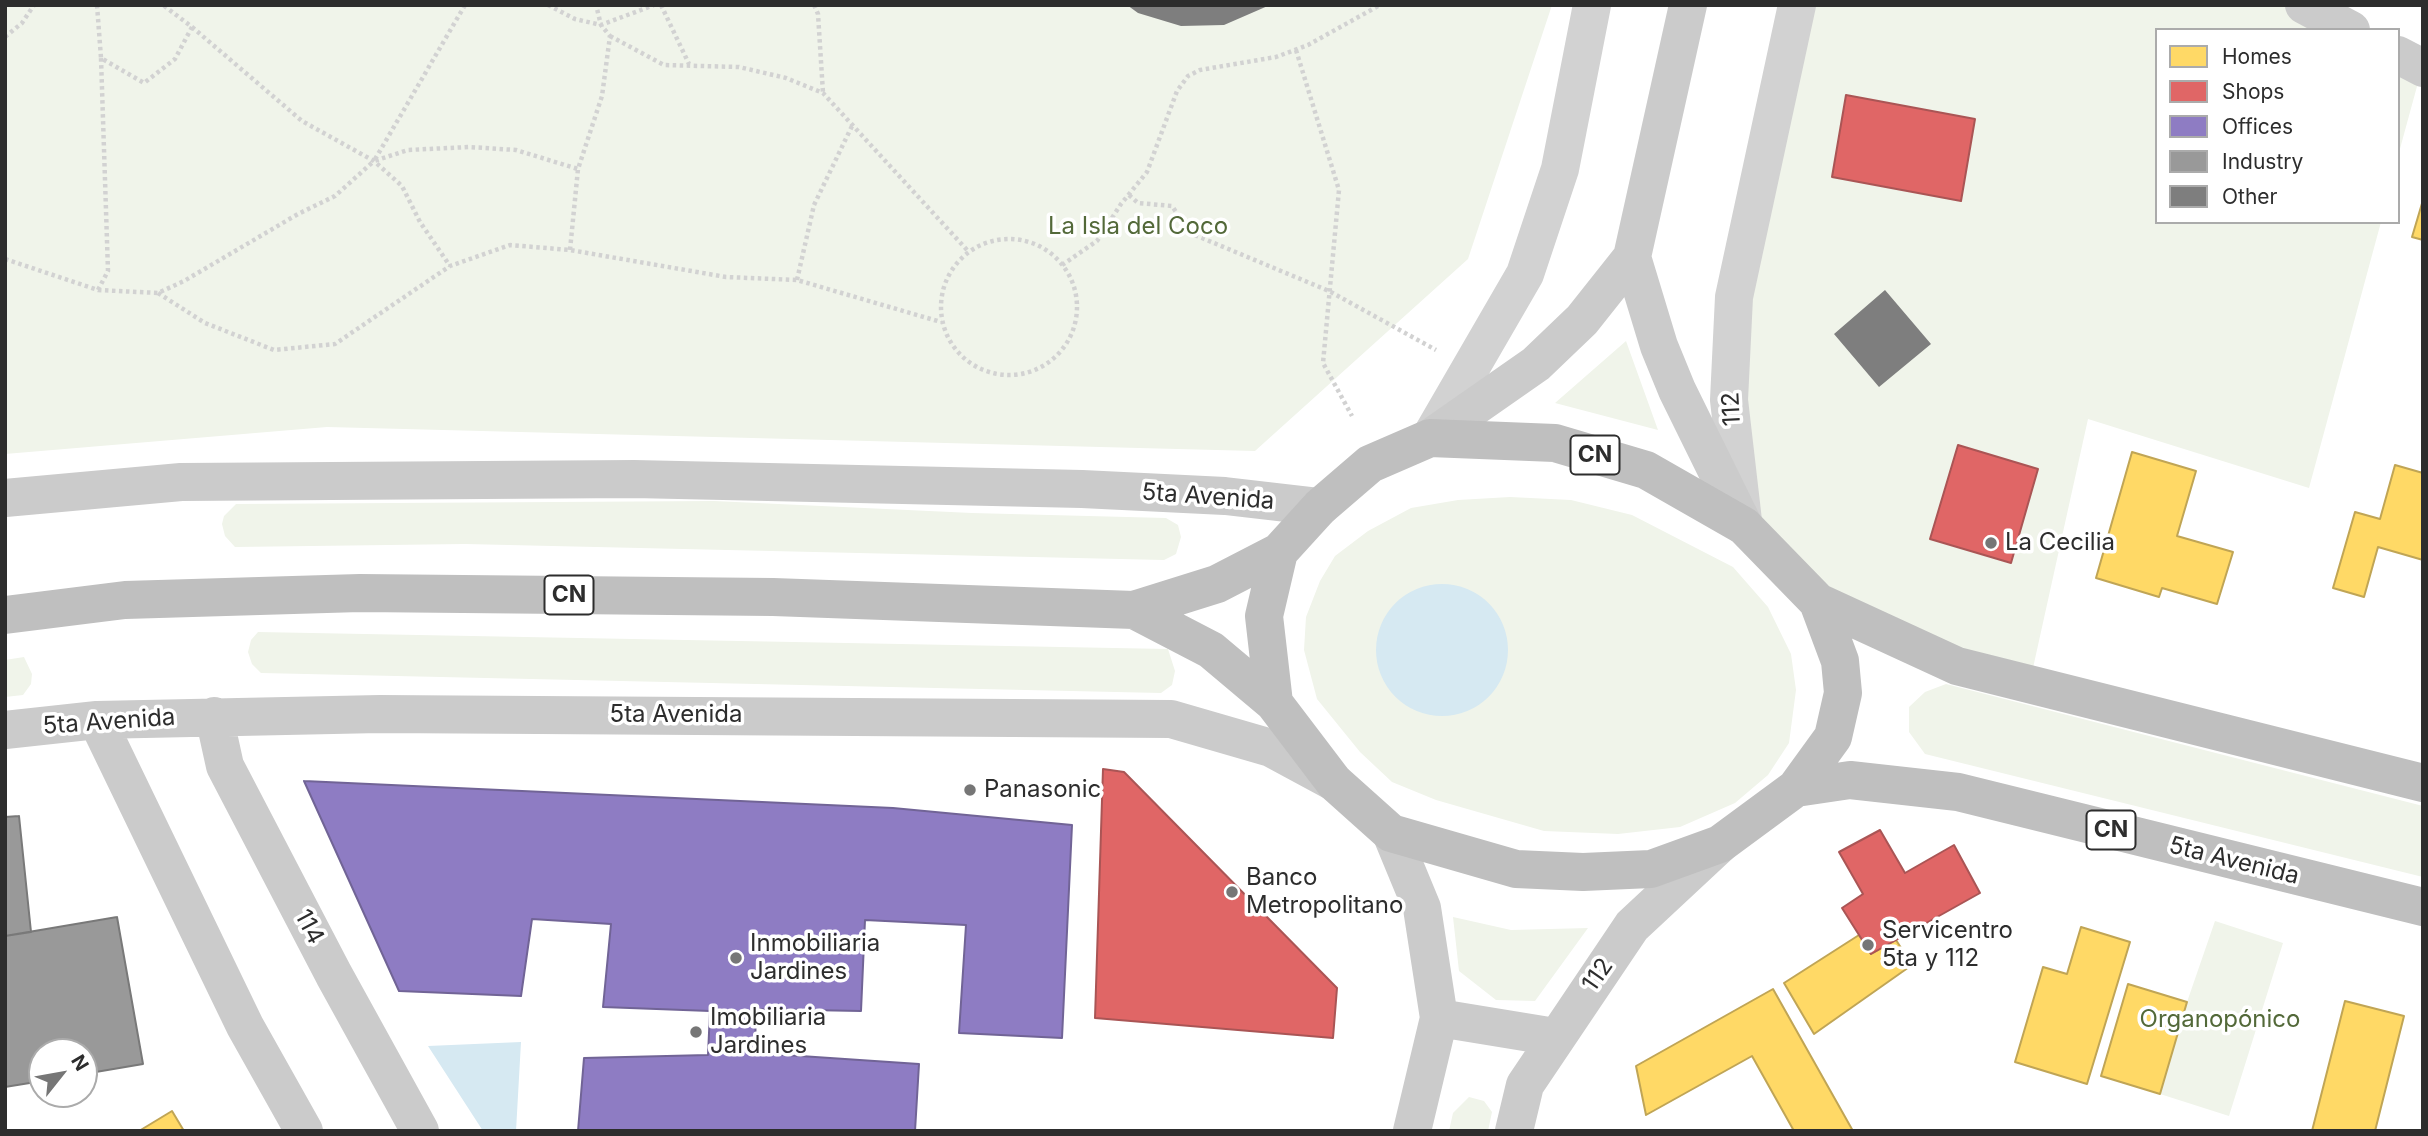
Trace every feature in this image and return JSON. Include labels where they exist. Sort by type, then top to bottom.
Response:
[{"type":"highway","name":"5ta Avenida","points":[[5,615],[125,600],[359,593],[773,597],[1134,610],[1217,584],[1279,552],[1320,506],[1370,464],[1430,438],[1555,443],[1646,470],[1744,526],[1818,602],[1957,666],[2423,783]]},
{"type":"highway","name":"5ta Avenida","points":[[1274,703],[1264,616],[1279,552]]},
{"type":"highway","name":"5ta Avenida","points":[[1134,610],[1211,650],[1274,703],[1334,782],[1391,833],[1516,869],[1583,872],[1651,869],[1720,844],[1796,788],[1833,737],[1843,693],[1840,661],[1818,602]]},
{"type":"highway","name":"5ta Avenida","points":[[1796,788],[1850,780],[1958,792],[2423,907]]},
{"type":"main road","name":"112","points":[[1430,438],[1536,364],[1582,320],[1632,257],[1688,5]]},
{"type":"main road","points":[[2304,5],[2347,28]]},
{"type":"main road","points":[[2400,56],[2423,68]]},
{"type":"main road","name":"112","points":[[1632,257],[1659,346],[1677,390],[1744,526]]},
{"type":"main road","name":"5ta Avenida","points":[[5,498],[181,482],[634,479],[1095,489],[1225,496],[1320,506]]},
{"type":"main road","name":"5ta Avenida","points":[[5,730],[97,720],[214,716],[808,715],[1171,719],[1271,748],[1334,782]]},
{"type":"main road","name":"114","points":[[214,716],[225,766],[420,1131]]},
{"type":"main road","points":[[97,720],[245,1026],[304,1131]]},
{"type":"main road","points":[[1391,833],[1423,908],[1439,1018],[1412,1131]]},
{"type":"main road","name":"112","points":[[1514,1131],[1525,1085],[1632,926],[1720,844]]},
{"type":"main road","points":[[1439,1018],[1555,1037]]},
{"type":"street","points":[[1430,438],[1525,274],[1560,169],[1592,5]]},
{"type":"street","name":"112","points":[[1744,526],[1729,400],[1734,297],[1797,5]]},
{"type":"path","points":[[5,37],[22,23],[34,5]]},
{"type":"path","points":[[97,5],[107,271],[98,290]]},
{"type":"path","points":[[163,5],[302,121],[374,161],[402,186],[420,222],[450,266]]},
{"type":"path","points":[[5,258],[98,290],[158,293],[184,281],[298,214],[335,196],[374,161],[465,5]]},
{"type":"path","points":[[548,5],[575,19],[601,25],[654,5]]},
{"type":"path","points":[[596,5],[601,25],[610,36],[664,65],[739,67],[786,78],[823,93],[968,251]]},
{"type":"path","points":[[661,5],[689,64]]},
{"type":"path","points":[[814,5],[818,14],[823,93]]},
{"type":"path","points":[[1062,265],[1097,241],[1147,172],[1177,92],[1188,76],[1200,70],[1276,57],[1296,50],[1380,5]]},
{"type":"path","points":[[101,58],[144,83],[176,59],[192,27]]},
{"type":"path","points":[[570,250],[578,169],[602,96],[610,36]]},
{"type":"path","points":[[1296,50],[1339,190],[1323,363],[1352,416]]},
{"type":"path","points":[[797,280],[814,205],[852,126]]},
{"type":"path","points":[[374,161],[408,150],[469,147],[516,150],[578,169]]},
{"type":"path","points":[[1129,195],[1138,203],[1172,206],[1190,233],[1329,291],[1443,354]]},
{"type":"path","points":[[997,238],[1029,240],[1056,257],[1062,265],[1074,283],[1078,315],[1067,345],[1043,367],[1013,376],[981,370],[955,350],[942,322],[944,282],[968,251],[997,238]]},
{"type":"path","points":[[158,293],[205,323],[274,350],[335,344],[450,266],[510,245],[570,250],[726,276],[797,280],[942,322]]},
{"type":"green space","name":"La Isla del Coco","points":[[5,5],[1552,5],[1468,259],[1255,451],[327,427],[5,454]]},
{"type":"green space","points":[[1797,5],[2304,5],[2347,28],[2155,28],[2155,224],[2380,224],[2309,488],[2088,419],[2029,686],[1818,602],[1744,526],[1734,297]]},
{"type":"green space","points":[[2400,56],[2422,68],[2400,149]]},
{"type":"green space","points":[[1626,341],[1658,430],[1555,403]]},
{"type":"green space","points":[[1510,497],[1571,500],[1632,515],[1733,567],[1768,607],[1791,654],[1796,690],[1789,743],[1768,775],[1735,803],[1680,827],[1618,834],[1544,831],[1436,800],[1392,782],[1360,752],[1317,699],[1304,650],[1306,617],[1320,581],[1335,556],[1368,531],[1411,508],[1458,500]]},
{"type":"green space","points":[[714,501],[972,513],[1166,518],[1178,525],[1181,537],[1176,554],[1164,560],[465,544],[235,547],[225,536],[222,524],[224,516],[236,504]]},
{"type":"green space","points":[[258,632],[1168,649],[1175,671],[1172,685],[1161,693],[261,673],[252,664],[248,652],[251,640]]},
{"type":"green space","points":[[24,657],[32,674],[31,684],[23,695],[5,697],[5,660]]},
{"type":"green space","points":[[1946,684],[2423,806],[2423,877],[1925,754],[1909,732],[1909,707],[1925,692]]},
{"type":"green space","points":[[1453,917],[1511,930],[1588,928],[1535,1001],[1496,1000],[1459,971]]},
{"type":"green space","name":"Organopónico","points":[[2215,921],[2283,943],[2229,1116],[2160,1094],[2187,1002]]},
{"type":"green space","points":[[1469,1097],[1484,1101],[1492,1112],[1488,1131],[1449,1131],[1453,1113]]},
{"type":"shaded area","points":[[1442,584],[1467,589],[1489,603],[1503,625],[1508,650],[1503,675],[1489,697],[1467,711],[1442,716],[1417,711],[1395,697],[1381,675],[1376,650],[1381,625],[1395,603],[1417,589]]},
{"type":"shaded area","points":[[521,1042],[516,1131],[483,1131],[428,1046]]},
{"type":"building: Homes","points":[[2423,200],[2423,240],[2412,237]]},
{"type":"building: Homes","points":[[2132,452],[2196,471],[2177,536],[2233,552],[2217,604],[2162,588],[2159,597],[2096,578]]},
{"type":"building: Homes","points":[[2395,465],[2423,473],[2423,560],[2378,547],[2364,597],[2333,588],[2355,512],[2380,519]]},
{"type":"building: Homes","points":[[2081,927],[2130,942],[2087,1084],[2015,1062],[2043,967],[2067,974]]},
{"type":"building: Homes","points":[[1859,935],[1871,954],[1896,940],[1912,965],[1814,1034],[1784,983]]},
{"type":"building: Homes","points":[[2128,984],[2187,1002],[2160,1094],[2101,1076]]},
{"type":"building: Homes","points":[[1773,989],[1853,1131],[1794,1131],[1752,1056],[1646,1115],[1636,1066]]},
{"type":"building: Homes","points":[[2345,1001],[2404,1016],[2375,1131],[2312,1131]]},
{"type":"building: Homes","points":[[172,1111],[184,1131],[139,1131]]},
{"type":"building: Shops","points":[[1846,95],[1975,119],[1961,201],[1832,177]]},
{"type":"building: Shops","points":[[1958,445],[2038,469],[2011,563],[1930,539]]},
{"type":"building: Shops","points":[[1103,769],[1124,772],[1337,988],[1333,1038],[1095,1018]]},
{"type":"building: Shops","points":[[1880,830],[1905,873],[1954,845],[1980,893],[1871,954],[1842,908],[1863,894],[1839,852]]},
{"type":"building: Offices","name":"Inmobiliaria Jardines","points":[[304,781],[893,808],[1072,825],[1062,1038],[959,1033],[966,925],[865,920],[861,1011],[755,1009],[756,1053],[919,1064],[915,1131],[578,1131],[584,1058],[708,1055],[710,1011],[603,1007],[611,924],[532,919],[521,996],[399,991]]},
{"type":"building: Industry","points":[[19,816],[31,932],[5,936],[5,817]]},
{"type":"building: Industry","points":[[117,917],[143,1064],[98,1072],[98,1038],[28,1038],[28,1083],[5,1087],[5,936]]},
{"type":"building: Other","points":[[1127,5],[1270,5],[1224,25],[1181,26],[1138,13]]},
{"type":"building: Other","points":[[1885,290],[1931,344],[1879,387],[1834,334]]},
{"type":"place","name":"La Cecilia","points":[[1991,543]]},
{"type":"place","name":"Panasonic","points":[[970,790]]},
{"type":"place","name":"Banco Metropolitano","points":[[1232,892]]},
{"type":"place","name":"Servicentro 5ta y 112","points":[[1868,945]]},
{"type":"place","name":"Inmobiliaria Jardines","points":[[736,958]]},
{"type":"place","name":"Imobiliaria Jardines","points":[[696,1032]]}]
